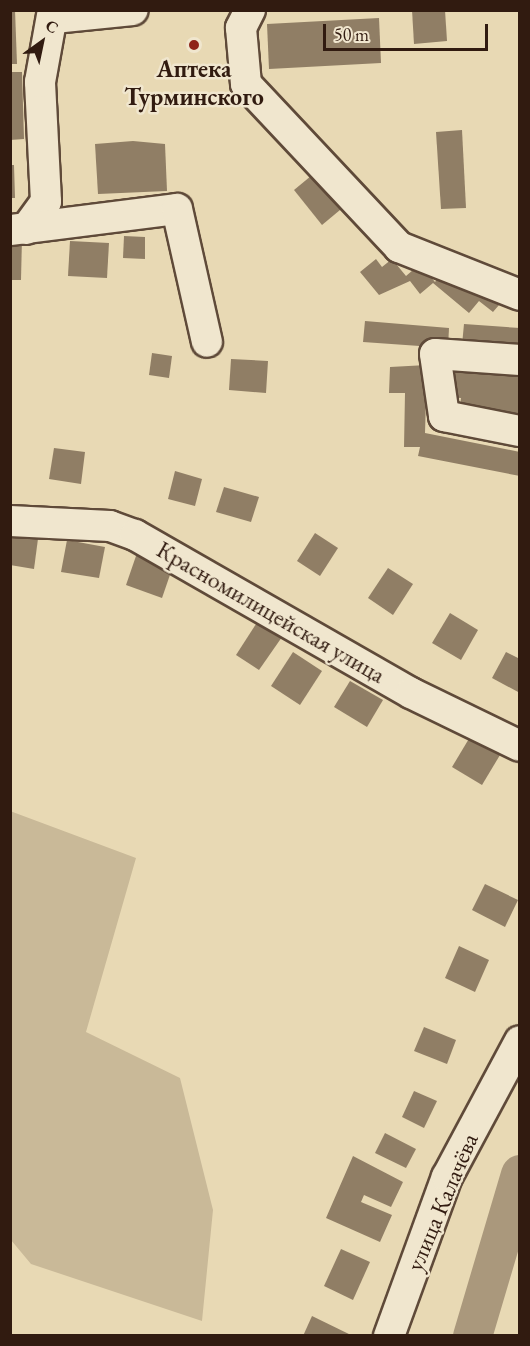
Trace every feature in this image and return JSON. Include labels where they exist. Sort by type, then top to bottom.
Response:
[{"type":"street","points":[[18,229],[46,201],[40,82],[54,14],[133,10]]},
{"type":"street","points":[[250,10],[241,28],[246,84],[399,248],[519,295]]},
{"type":"street","points":[[18,229],[177,209],[207,342]]},
{"type":"street","points":[[519,360],[435,354],[444,416],[519,431]]},
{"type":"street","name":"Красномилицейская улица","points":[[10,521],[110,526],[135,535],[411,693],[519,746]]},
{"type":"street","name":"улица Калачёва","points":[[388,1335],[447,1177],[519,1041]]},
{"type":"shaded area","points":[[10,811],[136,858],[86,1032],[180,1078],[213,1210],[202,1321],[31,1264],[11,1240]]},
{"type":"building","points":[[10,10],[15,10],[17,64],[10,64]]},
{"type":"building","points":[[412,10],[445,10],[447,41],[414,44]]},
{"type":"building","points":[[379,18],[381,63],[269,69],[267,24]]},
{"type":"building","points":[[10,72],[22,72],[24,139],[10,140]]},
{"type":"building","points":[[462,130],[466,208],[441,209],[436,132]]},
{"type":"building","points":[[133,141],[165,144],[167,191],[98,194],[95,144]]},
{"type":"building","points":[[10,165],[14,165],[15,198],[10,198]]},
{"type":"building","points":[[317,171],[346,205],[322,225],[294,190]]},
{"type":"building","points":[[124,236],[145,237],[145,259],[123,258]]},
{"type":"building","points":[[10,238],[22,238],[21,280],[10,280]]},
{"type":"building","points":[[70,241],[109,243],[107,278],[68,276]]},
{"type":"building","points":[[376,259],[382,267],[392,259],[406,276],[420,264],[435,282],[445,269],[473,293],[483,280],[505,298],[493,312],[479,301],[469,313],[433,283],[420,294],[410,281],[379,295],[360,272]]},
{"type":"building","points":[[365,321],[449,328],[448,348],[363,342]]},
{"type":"building","points":[[464,324],[520,328],[520,349],[462,345]]},
{"type":"building","points":[[152,353],[172,356],[169,378],[149,375]]},
{"type":"building","points":[[231,359],[268,361],[266,393],[229,390]]},
{"type":"building","points":[[427,365],[425,433],[520,452],[520,476],[418,456],[420,447],[404,447],[405,393],[389,393],[390,367]]},
{"type":"building","points":[[451,368],[520,375],[520,421],[459,414],[461,398],[448,397]]},
{"type":"building","points":[[54,448],[85,452],[81,484],[49,479]]},
{"type":"building","points":[[175,471],[202,479],[195,506],[168,499]]},
{"type":"building","points":[[224,487],[259,497],[251,522],[216,512]]},
{"type":"building","points":[[10,527],[39,531],[34,569],[10,565]]},
{"type":"building","points":[[315,533],[338,548],[320,576],[297,561]]},
{"type":"building","points":[[67,540],[105,547],[99,578],[61,572]]},
{"type":"building","points":[[137,553],[173,566],[162,598],[126,585]]},
{"type":"building","points":[[388,568],[413,584],[393,615],[368,598]]},
{"type":"building","points":[[450,613],[478,630],[461,660],[432,643]]},
{"type":"building","points":[[258,621],[282,637],[259,670],[236,655]]},
{"type":"building","points":[[293,652],[322,671],[300,705],[271,686]]},
{"type":"building","points":[[506,652],[520,659],[520,693],[492,678]]},
{"type":"building","points":[[350,681],[383,700],[367,727],[334,707]]},
{"type":"building","points":[[470,737],[500,755],[482,785],[452,767]]},
{"type":"building","points":[[485,884],[518,900],[505,927],[472,910]]},
{"type":"building","points":[[459,946],[489,960],[475,992],[445,978]]},
{"type":"building","points":[[424,1027],[456,1040],[447,1064],[414,1051]]},
{"type":"building","points":[[414,1091],[437,1101],[424,1128],[402,1117]]},
{"type":"building","points":[[385,1133],[416,1149],[406,1168],[375,1153]]},
{"type":"building","points":[[353,1156],[403,1182],[391,1207],[364,1195],[361,1202],[392,1215],[380,1242],[326,1218]]},
{"type":"building","points":[[341,1249],[370,1262],[353,1300],[324,1286]]},
{"type":"building","points":[[312,1316],[353,1336],[303,1336]]},
{"type":"waterway","points":[[472,1336],[520,1174]]},
{"type":"place","name":"Аптека Турминского","points":[[194,45]]}]
